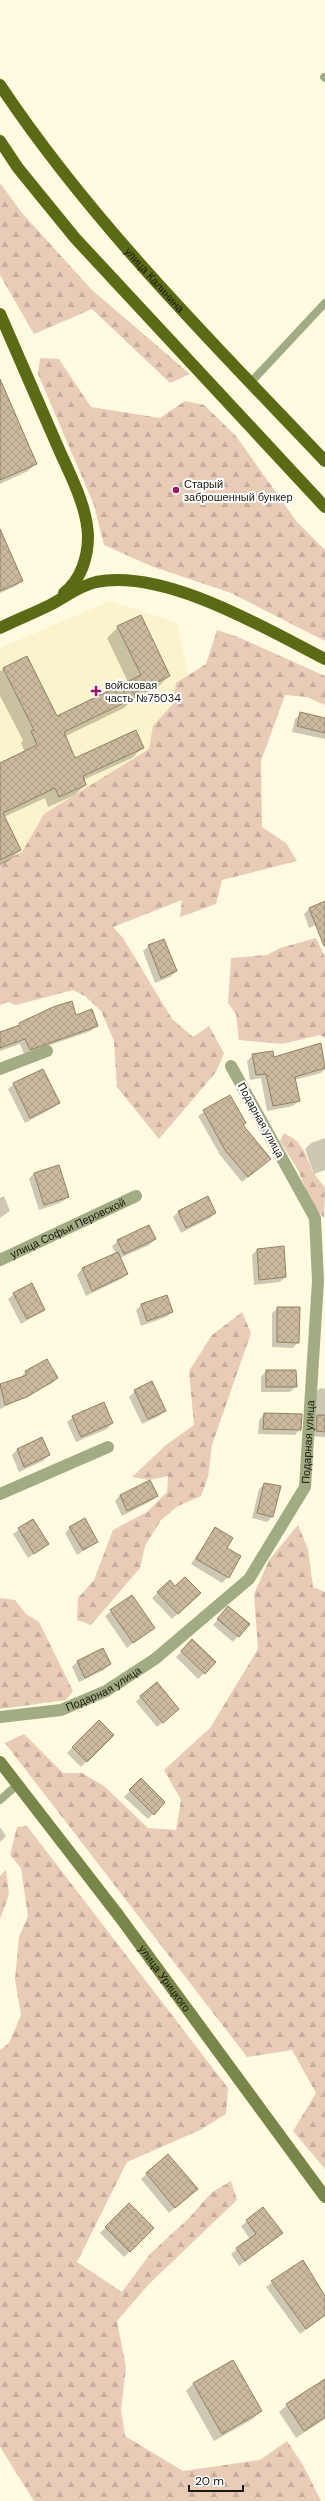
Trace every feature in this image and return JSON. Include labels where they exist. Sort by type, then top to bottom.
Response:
[{"type":"main road","name":"улица Калинина","points":[[0,85],[44,149],[99,217],[325,461]]},
{"type":"main road","points":[[0,141],[18,168],[75,238],[325,507]]},
{"type":"main road","points":[[0,314],[78,496],[88,535],[88,552],[77,578],[66,591],[49,605]]},
{"type":"main road","points":[[0,628],[49,605],[76,589],[94,582],[128,580],[150,584],[204,600],[244,617],[325,659]]},
{"type":"main road","name":"улица Урицкого","points":[[0,1762],[119,1916],[325,2197]]},
{"type":"street","points":[[0,1069],[47,1052]]},
{"type":"street","name":"Подарная улица","points":[[0,1717],[61,1710],[106,1691],[155,1659],[249,1579],[305,1487],[318,1281],[315,1218],[231,1066]]},
{"type":"street","name":"улица Софьи Перовской","points":[[0,1260],[136,1196]]},
{"type":"street","points":[[0,1494],[108,1447]]},
{"type":"lane","points":[[251,382],[325,303]]},
{"type":"lane","points":[[0,1800],[18,1785]]},
{"type":"shaded area","name":"войсковая часть №75034","points":[[110,601],[177,623],[201,733],[27,852],[0,865],[0,648]]},
{"type":"green space","points":[[0,183],[22,213],[92,290],[190,374],[170,383],[92,309],[34,334],[0,275]]},
{"type":"green space","points":[[40,358],[59,359],[91,407],[160,418],[185,401],[204,405],[236,436],[297,522],[325,550],[325,641],[231,593],[151,566],[104,545],[94,505],[38,374]]},
{"type":"green space","points":[[217,630],[238,637],[325,676],[325,705],[307,697],[285,695],[261,761],[262,827],[286,843],[297,861],[222,880],[216,904],[180,917],[182,900],[113,927],[123,938],[172,1019],[193,1037],[209,1026],[224,1053],[216,1072],[159,1139],[117,1087],[114,1041],[101,1011],[85,996],[73,990],[16,1005],[8,1002],[0,1005],[0,863],[22,852],[44,814],[149,749],[153,726],[173,704],[176,683],[206,664]]},
{"type":"green space","points":[[316,938],[325,957],[325,1038],[320,1035],[282,1044],[239,1040],[236,1014],[228,1003],[231,958],[267,955],[280,948]]},
{"type":"green space","points":[[284,1133],[297,1141],[305,1153],[313,1172],[325,1188],[324,1218],[312,1205],[298,1170],[280,1141]]},
{"type":"green space","points":[[242,1312],[251,1333],[212,1445],[208,1477],[201,1496],[178,1506],[161,1520],[145,1546],[140,1568],[91,1625],[77,1620],[78,1598],[94,1580],[113,1530],[147,1512],[167,1492],[168,1476],[150,1480],[132,1477],[166,1445],[194,1425],[189,1371],[212,1335]]},
{"type":"green space","points":[[298,1525],[308,1549],[313,1587],[325,1592],[325,2169],[293,2131],[316,2093],[292,2050],[247,2057],[5,1743],[24,1734],[63,1773],[82,1773],[104,1786],[148,1828],[176,1830],[181,1800],[164,1770],[210,1728],[258,1649],[254,1594],[269,1560]]},
{"type":"green space","points":[[0,1598],[15,1600],[26,1614],[39,1622],[73,1691],[66,1700],[0,1709]]},
{"type":"green space","points":[[27,1826],[228,2088],[226,2114],[200,2130],[127,2162],[77,2262],[122,2292],[150,2254],[190,2217],[211,2193],[231,2181],[237,2200],[149,2284],[117,2321],[126,2367],[121,2410],[125,2436],[183,2471],[260,2460],[287,2441],[303,2465],[321,2501],[34,2501],[0,2447],[0,2050],[9,2043],[21,2015],[15,1979],[19,1937],[28,1916],[21,1868],[10,1855],[17,1827]]},
{"type":"green space","points":[[6,1870],[9,1894],[0,1919],[0,1876]]},
{"type":"building","points":[[0,379],[37,464],[0,480]]},
{"type":"building","points":[[0,529],[23,581],[0,591]]},
{"type":"building","points":[[141,615],[170,676],[134,693],[136,697],[64,732],[75,758],[136,730],[144,748],[83,776],[86,785],[59,797],[55,788],[3,813],[21,850],[0,860],[0,763],[37,745],[31,731],[34,730],[3,668],[27,656],[57,716],[141,675],[117,626]]},
{"type":"building","points":[[300,712],[325,718],[325,733],[297,726]]},
{"type":"building","points":[[325,901],[325,946],[324,946],[309,908]]},
{"type":"building","points":[[164,939],[177,971],[161,978],[148,945]]},
{"type":"building","points":[[72,1001],[76,1015],[92,1009],[98,1026],[30,1050],[25,1039],[0,1048],[0,1032],[20,1025],[19,1023],[53,1007]]},
{"type":"building","points":[[321,1043],[325,1068],[295,1077],[300,1101],[273,1106],[266,1074],[256,1075],[252,1054],[273,1051],[274,1057]]},
{"type":"building","points":[[43,1069],[60,1103],[30,1118],[13,1083]]},
{"type":"building","points":[[230,1095],[246,1123],[243,1125],[271,1159],[248,1177],[225,1150],[203,1110]]},
{"type":"building","points":[[59,1165],[69,1197],[44,1205],[34,1173]]},
{"type":"building","points":[[208,1196],[216,1213],[186,1228],[178,1211]]},
{"type":"building","points":[[149,1225],[156,1239],[124,1254],[117,1240]]},
{"type":"building","points":[[284,1246],[286,1277],[259,1280],[257,1249]]},
{"type":"building","points":[[118,1252],[128,1274],[92,1291],[82,1268]]},
{"type":"building","points":[[32,1283],[45,1310],[27,1319],[13,1293]]},
{"type":"building","points":[[167,1295],[173,1312],[147,1321],[141,1304]]},
{"type":"building","points":[[277,1307],[300,1307],[299,1343],[277,1342]]},
{"type":"building","points":[[47,1359],[58,1378],[27,1397],[5,1405],[0,1384],[27,1375],[25,1371]]},
{"type":"building","points":[[266,1370],[296,1370],[297,1387],[266,1387]]},
{"type":"building","points":[[152,1381],[166,1411],[148,1419],[134,1390]]},
{"type":"building","points":[[104,1402],[113,1423],[81,1437],[72,1416]]},
{"type":"building","points":[[264,1413],[302,1414],[301,1430],[263,1429]]},
{"type":"building","points":[[317,1415],[325,1415],[325,1432],[316,1431]]},
{"type":"building","points":[[42,1437],[50,1455],[24,1467],[17,1449]]},
{"type":"building","points":[[150,1480],[158,1496],[127,1511],[120,1495]]},
{"type":"building","points":[[264,1483],[281,1486],[273,1517],[257,1513]]},
{"type":"building","points":[[85,1518],[98,1542],[83,1550],[69,1527]]},
{"type":"building","points":[[33,1519],[49,1544],[34,1554],[18,1528]]},
{"type":"building","points":[[215,1527],[233,1538],[227,1548],[241,1556],[229,1578],[196,1559]]},
{"type":"building","points":[[185,1577],[201,1593],[178,1614],[157,1592],[170,1580],[175,1586]]},
{"type":"building","points":[[132,1595],[155,1628],[133,1643],[110,1610]]},
{"type":"building","points":[[228,1606],[250,1624],[239,1637],[217,1619]]},
{"type":"building","points":[[192,1639],[216,1662],[205,1674],[181,1651]]},
{"type":"building","points":[[103,1648],[111,1664],[85,1678],[77,1661]]},
{"type":"building","points":[[157,1682],[179,1709],[163,1723],[140,1696]]},
{"type":"building","points":[[99,1720],[114,1735],[87,1762],[72,1747]]},
{"type":"building","points":[[141,1778],[165,1802],[154,1815],[129,1790]]},
{"type":"building","points":[[168,2154],[198,2189],[175,2208],[146,2173]]},
{"type":"building","points":[[129,2203],[154,2228],[130,2252],[105,2227]]},
{"type":"building","points":[[263,2207],[283,2233],[245,2261],[236,2248],[256,2234],[246,2220]]},
{"type":"building","points":[[303,2260],[325,2296],[325,2315],[306,2329],[271,2281]]},
{"type":"building","points":[[233,2360],[262,2411],[222,2434],[193,2383]]},
{"type":"building","points":[[325,2379],[325,2417],[304,2431],[286,2404]]},
{"type":"place","name":"Старый заброшенный бункер","points":[[176,490]]},
{"type":"place","name":"войсковая часть №75034","points":[[96,691]]}]
